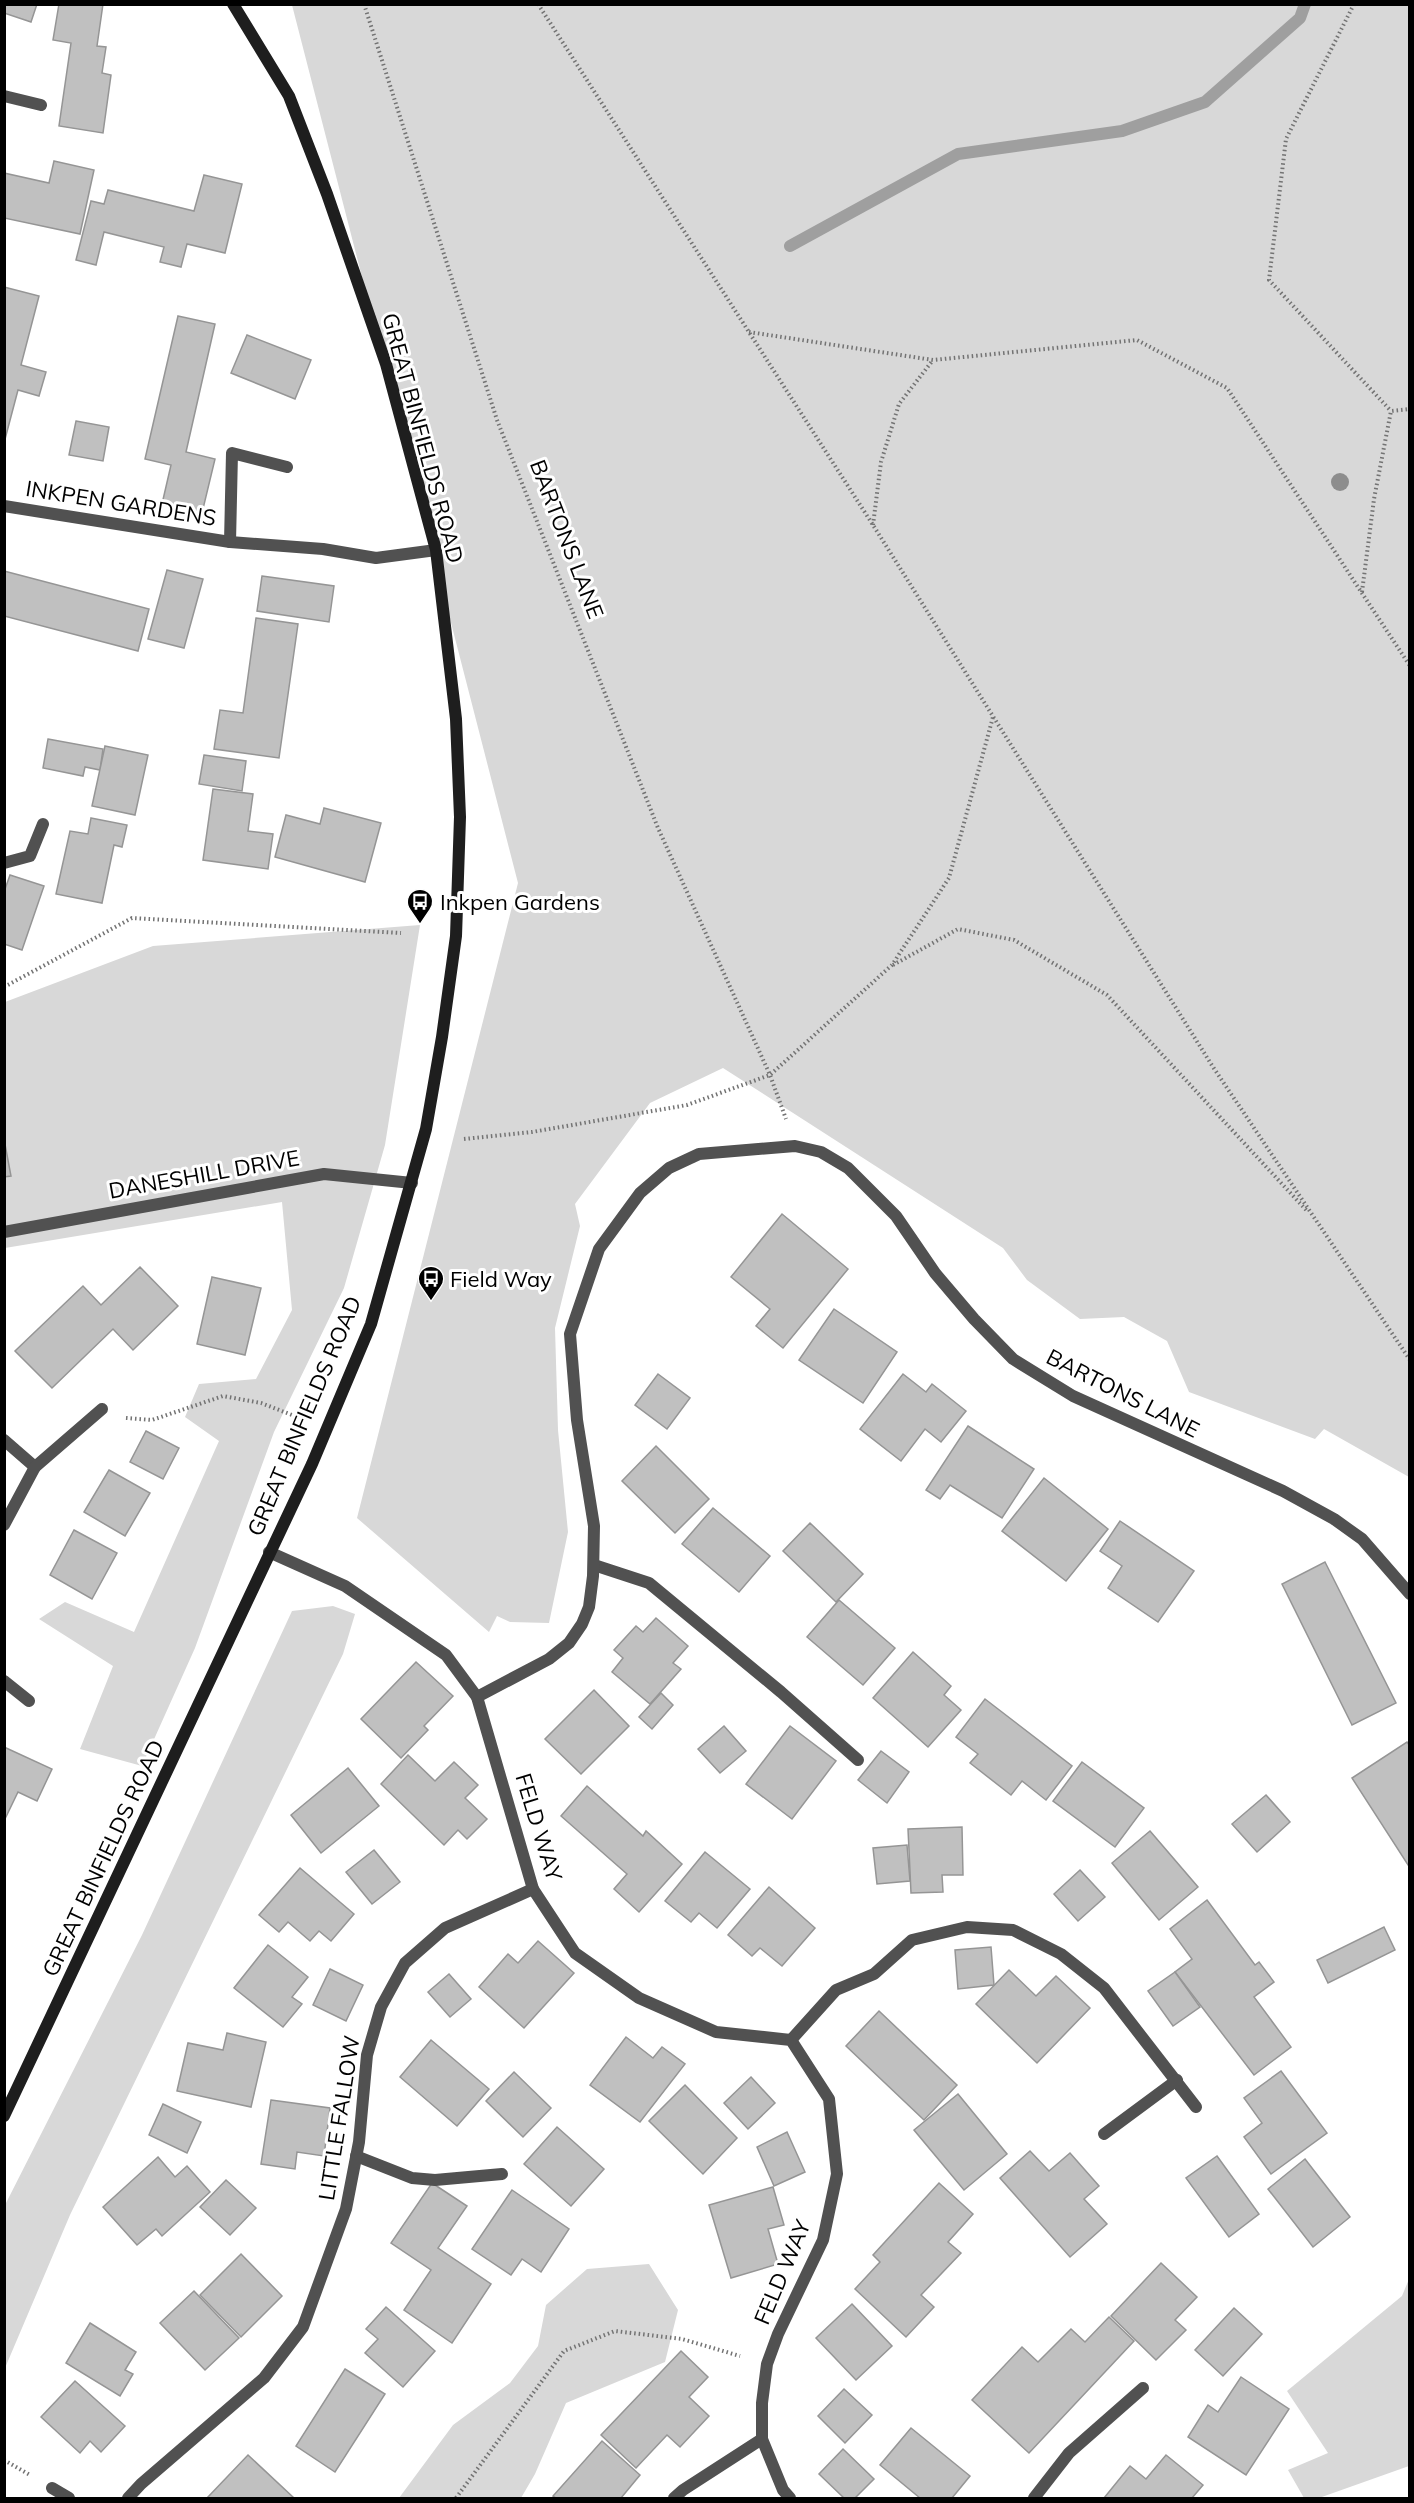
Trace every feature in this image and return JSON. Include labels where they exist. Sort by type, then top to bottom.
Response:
[{"type":"street","name":"GREAT BINFIELDS ROAD","points":[[4,2116],[312,1464],[371,1324],[426,1129],[456,936],[460,817],[456,719],[436,550],[386,364],[327,194],[289,96],[233,4]]},
{"type":"street","points":[[4,96],[41,105]]},
{"type":"street","name":"INKPEN GARDENS","points":[[230,542],[232,453],[287,467]]},
{"type":"street","name":"INKPEN GARDENS","points":[[4,506],[230,542],[323,549],[376,558],[436,550]]},
{"type":"street","points":[[4,863],[30,856],[43,824]]},
{"type":"street","points":[[477,1697],[549,1659],[569,1643],[582,1624],[589,1606],[594,1565],[594,1526],[577,1420],[570,1334],[599,1249],[640,1193],[669,1168],[699,1154],[795,1146]]},
{"type":"street","name":"BARTONS LANE","points":[[795,1146],[821,1152],[848,1168],[896,1216],[935,1273],[974,1319],[1013,1359],[1073,1396],[1283,1491],[1334,1519],[1362,1539],[1410,1594]]},
{"type":"street","name":"DANESHILL DRIVE","points":[[4,1232],[324,1174],[412,1183]]},
{"type":"street","points":[[4,1525],[35,1467],[102,1408]]},
{"type":"street","points":[[4,1440],[35,1467]]},
{"type":"street","name":"FELD WAY","points":[[269,1552],[345,1586],[446,1655],[477,1697],[533,1889],[575,1953],[639,1998],[716,2032],[791,2040],[829,2099],[837,2174],[823,2240],[778,2334],[767,2364],[762,2403],[762,2439],[783,2490],[790,2499]]},
{"type":"street","points":[[594,1565],[649,1583],[781,1692],[858,1760]]},
{"type":"street","points":[[4,1681],[30,1701]]},
{"type":"street","name":"LITTLE FALLOW","points":[[128,2499],[141,2484],[264,2378],[303,2327],[346,2209],[356,2156],[367,2055],[381,2007],[405,1963],[445,1928],[533,1889]]},
{"type":"street","points":[[791,2040],[836,1990],[873,1974],[912,1940],[967,1927],[1013,1930],[1061,1954],[1104,1988],[1178,2080],[1196,2107]]},
{"type":"street","points":[[1104,2134],[1178,2080]]},
{"type":"street","points":[[356,2156],[412,2178],[435,2180],[502,2174]]},
{"type":"street","points":[[1034,2499],[1069,2453],[1143,2388]]},
{"type":"street","points":[[674,2499],[683,2490],[762,2439]]},
{"type":"street","points":[[52,2488],[69,2499]]},
{"type":"path","name":"BARTONS LANE","points":[[364,4],[497,420],[658,828],[770,1075],[795,1146]]},
{"type":"path","points":[[538,4],[873,525],[1213,1067],[1410,1360]]},
{"type":"path","points":[[1354,4],[1286,139],[1269,280],[1391,411]]},
{"type":"path","points":[[749,332],[933,360],[1137,340],[1227,388],[1410,666]]},
{"type":"path","points":[[873,525],[881,462],[899,405],[933,360]]},
{"type":"path","points":[[1391,411],[1410,409]]},
{"type":"path","points":[[1362,593],[1374,499],[1391,411]]},
{"type":"path","points":[[892,965],[949,878],[993,717]]},
{"type":"path","points":[[4,987],[132,918],[401,933]]},
{"type":"path","points":[[464,1139],[532,1132],[687,1105],[770,1075],[892,965],[958,929],[1014,940],[1107,995],[1318,1223]]},
{"type":"path","points":[[102,1408],[128,1418],[152,1420],[223,1396],[261,1402],[300,1418]]},
{"type":"path","points":[[456,2499],[564,2351],[615,2331],[682,2338],[767,2364]]},
{"type":"shaded area","points":[[292,5],[1409,5],[1409,1477],[1324,1429],[1315,1439],[1189,1392],[1167,1341],[1124,1317],[1080,1319],[1027,1280],[1003,1248],[723,1068],[650,1103],[575,1204],[580,1226],[555,1328],[558,1430],[568,1532],[549,1623],[510,1622],[497,1616],[489,1632],[357,1518],[518,883]]},
{"type":"shaded area","points":[[420,925],[385,1145],[344,1288],[274,1432],[195,1648],[142,1766],[80,1749],[113,1666],[39,1619],[65,1602],[134,1632],[219,1441],[185,1417],[199,1384],[256,1379],[292,1310],[282,1202],[5,1248],[5,1002],[153,946]]},
{"type":"shaded area","points":[[333,1606],[355,1614],[343,1654],[70,2215],[5,2368],[5,2205],[142,1935],[292,1611]]},
{"type":"shaded area","points":[[649,2264],[678,2310],[665,2362],[566,2403],[535,2474],[521,2498],[399,2498],[453,2425],[510,2383],[538,2346],[546,2305],[587,2269]]},
{"type":"shaded area","points":[[1409,2279],[1409,2466],[1319,2498],[1304,2498],[1288,2470],[1328,2453],[1287,2391],[1402,2296]]},
{"type":"building","points":[[4,4],[37,4],[31,22],[4,13]]},
{"type":"building","points":[[59,4],[103,4],[97,46],[106,47],[102,73],[111,75],[103,133],[59,126],[71,43],[53,40]]},
{"type":"building","points":[[54,161],[94,170],[80,234],[4,218],[4,173],[49,183]]},
{"type":"building","points":[[204,175],[242,184],[225,253],[187,244],[181,267],[160,262],[164,247],[104,232],[96,265],[76,260],[91,201],[104,204],[108,190],[194,211]]},
{"type":"building","points":[[4,287],[39,296],[21,365],[46,372],[39,396],[18,390],[4,443]]},
{"type":"building","points":[[178,316],[215,324],[186,452],[215,459],[202,513],[162,504],[171,465],[145,459]]},
{"type":"building","points":[[247,335],[311,360],[295,399],[231,373]]},
{"type":"building","points":[[76,421],[109,427],[103,461],[69,455]]},
{"type":"building","points":[[167,570],[203,579],[184,648],[148,639]]},
{"type":"building","points":[[4,571],[149,609],[138,651],[4,616]]},
{"type":"building","points":[[262,576],[334,586],[329,622],[257,611]]},
{"type":"building","points":[[256,618],[298,624],[279,758],[214,749],[220,710],[243,713]]},
{"type":"building","points":[[48,739],[103,749],[100,770],[85,767],[83,776],[43,768]]},
{"type":"building","points":[[105,746],[148,755],[135,815],[92,806]]},
{"type":"building","points":[[204,755],[246,761],[242,791],[199,784]]},
{"type":"building","points":[[213,789],[253,794],[248,831],[273,834],[268,869],[203,860]]},
{"type":"building","points":[[324,808],[381,823],[365,882],[275,857],[286,815],[320,824]]},
{"type":"building","points":[[91,818],[127,825],[122,847],[114,845],[102,903],[56,894],[70,831],[88,834]]},
{"type":"building","points":[[10,875],[44,886],[22,950],[4,944],[4,892]]},
{"type":"building","points":[[4,1139],[11,1176],[4,1177]]},
{"type":"building","points":[[782,1214],[848,1269],[783,1348],[756,1326],[770,1309],[731,1277]]},
{"type":"building","points":[[140,1267],[178,1306],[133,1350],[113,1329],[52,1388],[15,1351],[83,1286],[101,1305]]},
{"type":"building","points":[[212,1277],[261,1288],[245,1355],[197,1344]]},
{"type":"building","points":[[834,1309],[897,1352],[863,1403],[799,1360]]},
{"type":"building","points":[[658,1374],[690,1398],[667,1429],[635,1405]]},
{"type":"building","points":[[903,1374],[926,1392],[932,1384],[966,1411],[941,1442],[925,1429],[901,1461],[860,1429]]},
{"type":"building","points":[[968,1426],[1034,1469],[1002,1518],[950,1485],[940,1499],[926,1490]]},
{"type":"building","points":[[146,1431],[179,1448],[163,1479],[130,1462]]},
{"type":"building","points":[[656,1446],[709,1499],[675,1533],[622,1481]]},
{"type":"building","points":[[109,1470],[150,1493],[125,1536],[84,1512]]},
{"type":"building","points":[[1044,1478],[1108,1529],[1066,1581],[1002,1531]]},
{"type":"building","points":[[713,1508],[770,1556],[739,1592],[682,1544]]},
{"type":"building","points":[[1120,1521],[1194,1571],[1158,1622],[1108,1588],[1122,1566],[1100,1551]]},
{"type":"building","points":[[810,1523],[863,1574],[836,1602],[783,1551]]},
{"type":"building","points":[[74,1530],[117,1553],[92,1599],[50,1575]]},
{"type":"building","points":[[1325,1562],[1396,1703],[1352,1725],[1282,1584]]},
{"type":"building","points":[[839,1600],[895,1648],[863,1685],[807,1637]]},
{"type":"building","points":[[656,1618],[688,1646],[673,1663],[681,1669],[650,1704],[612,1672],[623,1658],[614,1650],[636,1626],[643,1632]]},
{"type":"building","points":[[913,1652],[951,1686],[944,1695],[961,1710],[928,1747],[873,1698]]},
{"type":"building","points":[[416,1662],[453,1696],[424,1726],[428,1730],[401,1758],[361,1719]]},
{"type":"building","points":[[594,1690],[629,1726],[581,1774],[545,1739]]},
{"type":"building","points":[[661,1693],[673,1705],[652,1729],[639,1717]]},
{"type":"building","points":[[985,1699],[1072,1766],[1046,1800],[1022,1781],[1011,1795],[970,1763],[978,1754],[956,1737]]},
{"type":"building","points":[[724,1726],[746,1751],[720,1773],[698,1749]]},
{"type":"building","points":[[790,1726],[836,1761],[792,1819],[746,1784]]},
{"type":"building","points":[[1407,1742],[1410,1746],[1410,1868],[1352,1778]]},
{"type":"building","points":[[4,1747],[52,1769],[37,1801],[18,1792],[4,1821]]},
{"type":"building","points":[[881,1751],[909,1772],[887,1803],[858,1780]]},
{"type":"building","points":[[408,1755],[435,1781],[454,1762],[478,1785],[465,1798],[487,1819],[467,1839],[458,1830],[444,1845],[381,1784]]},
{"type":"building","points":[[1082,1762],[1144,1808],[1115,1847],[1053,1801]]},
{"type":"building","points":[[348,1768],[379,1806],[321,1853],[291,1815]]},
{"type":"building","points":[[587,1786],[643,1836],[646,1831],[682,1864],[639,1912],[614,1889],[627,1874],[561,1816]]},
{"type":"building","points":[[1266,1795],[1290,1822],[1257,1852],[1232,1824]]},
{"type":"building","points":[[962,1827],[963,1875],[942,1875],[943,1892],[911,1893],[908,1829]]},
{"type":"building","points":[[1150,1831],[1198,1887],[1159,1920],[1112,1863]]},
{"type":"building","points":[[907,1845],[910,1881],[877,1884],[873,1848]]},
{"type":"building","points":[[374,1850],[400,1882],[372,1904],[346,1872]]},
{"type":"building","points":[[705,1852],[750,1889],[717,1928],[699,1913],[691,1922],[665,1901]]},
{"type":"building","points":[[300,1868],[354,1914],[331,1941],[319,1931],[310,1941],[288,1922],[279,1932],[259,1915]]},
{"type":"building","points":[[1080,1870],[1105,1897],[1078,1921],[1054,1894]]},
{"type":"building","points":[[769,1887],[815,1928],[782,1966],[760,1948],[752,1956],[728,1935]]},
{"type":"building","points":[[1207,1900],[1255,1965],[1259,1962],[1274,1982],[1254,1997],[1291,2047],[1254,2075],[1175,1972],[1192,1959],[1170,1929]]},
{"type":"building","points":[[1384,1927],[1395,1950],[1328,1983],[1317,1960]]},
{"type":"building","points":[[538,1941],[574,1973],[524,2028],[479,1987],[508,1954],[518,1963]]},
{"type":"building","points":[[268,1945],[308,1977],[292,1997],[302,2004],[283,2027],[234,1988]]},
{"type":"building","points":[[991,1947],[994,1985],[958,1989],[955,1950]]},
{"type":"building","points":[[330,1969],[363,1985],[346,2021],[313,2005]]},
{"type":"building","points":[[1009,1970],[1036,1996],[1056,1976],[1090,2008],[1037,2063],[976,2004]]},
{"type":"building","points":[[1175,1972],[1200,2007],[1173,2026],[1148,1991]]},
{"type":"building","points":[[449,1974],[471,1999],[450,2017],[428,1992]]},
{"type":"building","points":[[879,2011],[957,2085],[924,2120],[846,2046]]},
{"type":"building","points":[[227,2033],[266,2042],[251,2107],[177,2091],[188,2043],[223,2050]]},
{"type":"building","points":[[626,2037],[653,2058],[662,2047],[685,2064],[640,2122],[590,2085]]},
{"type":"building","points":[[431,2040],[489,2089],[457,2126],[400,2077]]},
{"type":"building","points":[[1281,2071],[1327,2133],[1271,2174],[1244,2137],[1262,2123],[1244,2098]]},
{"type":"building","points":[[514,2072],[551,2108],[523,2137],[486,2101]]},
{"type":"building","points":[[751,2077],[775,2103],[748,2129],[724,2103]]},
{"type":"building","points":[[685,2085],[737,2138],[703,2174],[649,2121]]},
{"type":"building","points":[[958,2094],[1007,2154],[964,2190],[914,2130]]},
{"type":"building","points":[[271,2100],[330,2108],[324,2156],[297,2152],[295,2169],[261,2164]]},
{"type":"building","points":[[163,2104],[201,2122],[187,2153],[149,2135]]},
{"type":"building","points":[[557,2127],[604,2169],[571,2206],[524,2164]]},
{"type":"building","points":[[787,2132],[805,2172],[774,2186],[757,2147]]},
{"type":"building","points":[[1030,2151],[1049,2171],[1070,2153],[1099,2186],[1084,2199],[1107,2224],[1070,2257],[1000,2178]]},
{"type":"building","points":[[1217,2156],[1259,2214],[1229,2237],[1186,2178]]},
{"type":"building","points":[[158,2157],[175,2177],[187,2166],[210,2192],[162,2236],[156,2229],[137,2245],[103,2207]]},
{"type":"building","points":[[1305,2159],[1350,2217],[1313,2247],[1268,2189]]},
{"type":"building","points":[[226,2180],[256,2208],[230,2235],[200,2207]]},
{"type":"building","points":[[432,2183],[467,2206],[438,2248],[491,2284],[452,2343],[404,2310],[431,2270],[391,2243]]},
{"type":"building","points":[[939,2183],[973,2214],[948,2242],[961,2253],[921,2295],[934,2307],[906,2337],[855,2289],[880,2262],[873,2255]]},
{"type":"building","points":[[773,2187],[784,2225],[768,2229],[778,2264],[731,2278],[709,2205]]},
{"type":"building","points":[[512,2190],[569,2229],[541,2272],[522,2259],[511,2275],[472,2249]]},
{"type":"building","points":[[241,2254],[282,2296],[241,2337],[200,2295]]},
{"type":"building","points":[[1161,2263],[1197,2297],[1175,2320],[1186,2330],[1156,2360],[1111,2316]]},
{"type":"building","points":[[194,2291],[239,2338],[205,2370],[160,2323]]},
{"type":"building","points":[[852,2304],[892,2346],[856,2380],[816,2338]]},
{"type":"building","points":[[386,2307],[435,2351],[403,2387],[365,2353],[378,2339],[366,2329]]},
{"type":"building","points":[[1234,2308],[1262,2334],[1223,2376],[1195,2350]]},
{"type":"building","points":[[1109,2317],[1134,2341],[1029,2453],[972,2400],[1022,2347],[1038,2362],[1071,2329],[1085,2342]]},
{"type":"building","points":[[90,2323],[136,2352],[125,2370],[133,2374],[120,2396],[66,2363]]},
{"type":"building","points":[[681,2351],[708,2377],[689,2397],[709,2416],[680,2447],[667,2435],[636,2468],[601,2435]]},
{"type":"building","points":[[345,2369],[385,2394],[335,2472],[296,2446]]},
{"type":"building","points":[[1241,2377],[1289,2409],[1246,2475],[1188,2437],[1208,2405],[1218,2412]]},
{"type":"building","points":[[75,2381],[125,2426],[101,2452],[90,2441],[80,2453],[41,2417]]},
{"type":"building","points":[[844,2389],[872,2415],[845,2443],[818,2416]]},
{"type":"building","points":[[911,2428],[970,2476],[952,2498],[920,2498],[880,2465]]},
{"type":"building","points":[[602,2441],[640,2475],[621,2498],[556,2498],[553,2496]]},
{"type":"building","points":[[843,2449],[874,2479],[855,2498],[844,2498],[819,2474]]},
{"type":"building","points":[[248,2455],[294,2498],[207,2498]]},
{"type":"building","points":[[1166,2455],[1203,2485],[1192,2498],[1104,2498],[1130,2466],[1146,2479]]},
{"type":"waterway","points":[[790,246],[958,154],[1122,131],[1205,102],[1300,18],[1305,4]]},
{"type":"place","name":"Inkpen Gardens","points":[[420,925]]},
{"type":"place","name":"Field Way","points":[[431,1302]]}]
